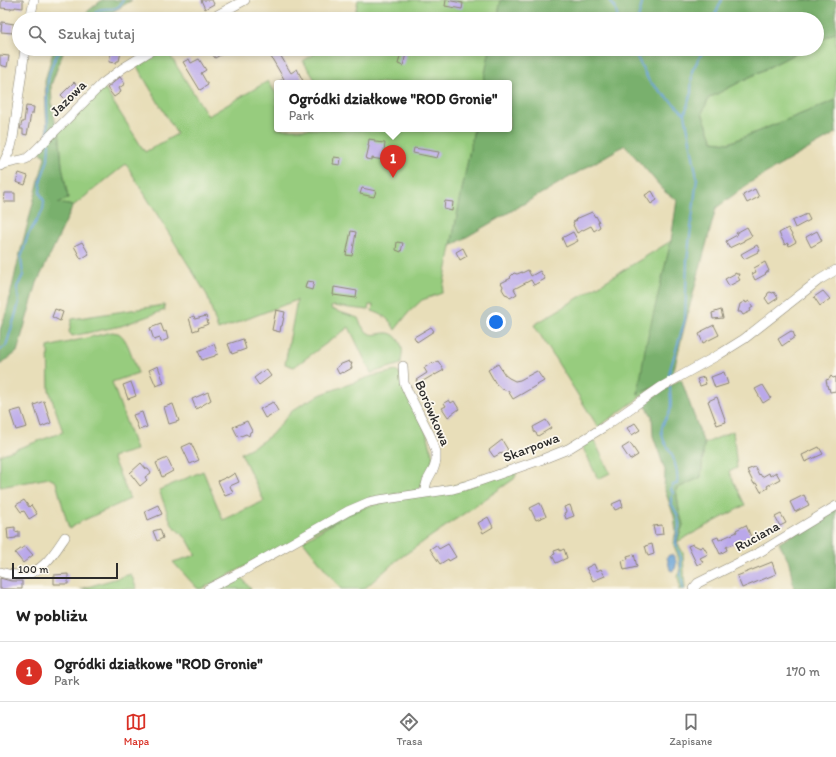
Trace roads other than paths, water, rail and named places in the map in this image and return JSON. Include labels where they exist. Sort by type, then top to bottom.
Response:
[{"type":"street","points":[[31,12],[34,0]]},
{"type":"street","points":[[223,12],[245,0]]},
{"type":"street","name":"Jazowa","points":[[1,165],[11,147],[13,138],[24,56]]},
{"type":"street","name":"Jazowa","points":[[1,165],[26,159],[103,83],[143,56]]},
{"type":"street","name":"Skarpowa","points":[[208,589],[241,572],[348,511],[358,507],[379,500],[468,485],[543,459],[573,446],[604,427],[661,387],[744,339],[819,280],[836,270]]},
{"type":"street","name":"Borówkowa","points":[[403,366],[404,383],[408,394],[431,437],[436,452],[434,468],[427,481],[424,493]]},
{"type":"street","name":"Ruciana","points":[[693,589],[698,583],[760,552],[836,506]]},
{"type":"street","points":[[0,572],[18,575],[30,573],[38,569],[52,555],[65,536]]},
{"type":"water","points":[[669,555],[673,555],[676,562],[675,569],[672,571],[670,570],[667,557]]},
{"type":"waterway","points":[[96,12],[100,9],[118,7],[123,0]]},
{"type":"waterway","points":[[609,0],[615,7],[616,12]]},
{"type":"waterway","points":[[640,12],[643,0]]},
{"type":"waterway","points":[[716,12],[722,0]]},
{"type":"waterway","points":[[48,134],[48,78],[57,56]]},
{"type":"waterway","points":[[636,56],[649,81],[685,114]]},
{"type":"waterway","points":[[670,379],[669,373],[685,320],[687,261],[697,178],[685,114],[691,93],[692,71],[700,56]]},
{"type":"waterway","points":[[0,350],[6,346],[19,303],[17,287],[23,275],[21,258],[28,235],[43,210],[44,201],[40,193],[41,179],[48,160],[49,143]]},
{"type":"waterway","points":[[670,386],[671,408],[663,424],[662,430],[663,439],[672,454],[677,471],[677,484],[673,485],[671,489],[673,493],[671,503],[677,514],[679,523],[676,544],[681,558],[683,589]]},
{"type":"place","name":"Ogródki działkowe \"ROD Gronie\"","points":[[393,178]]}]
